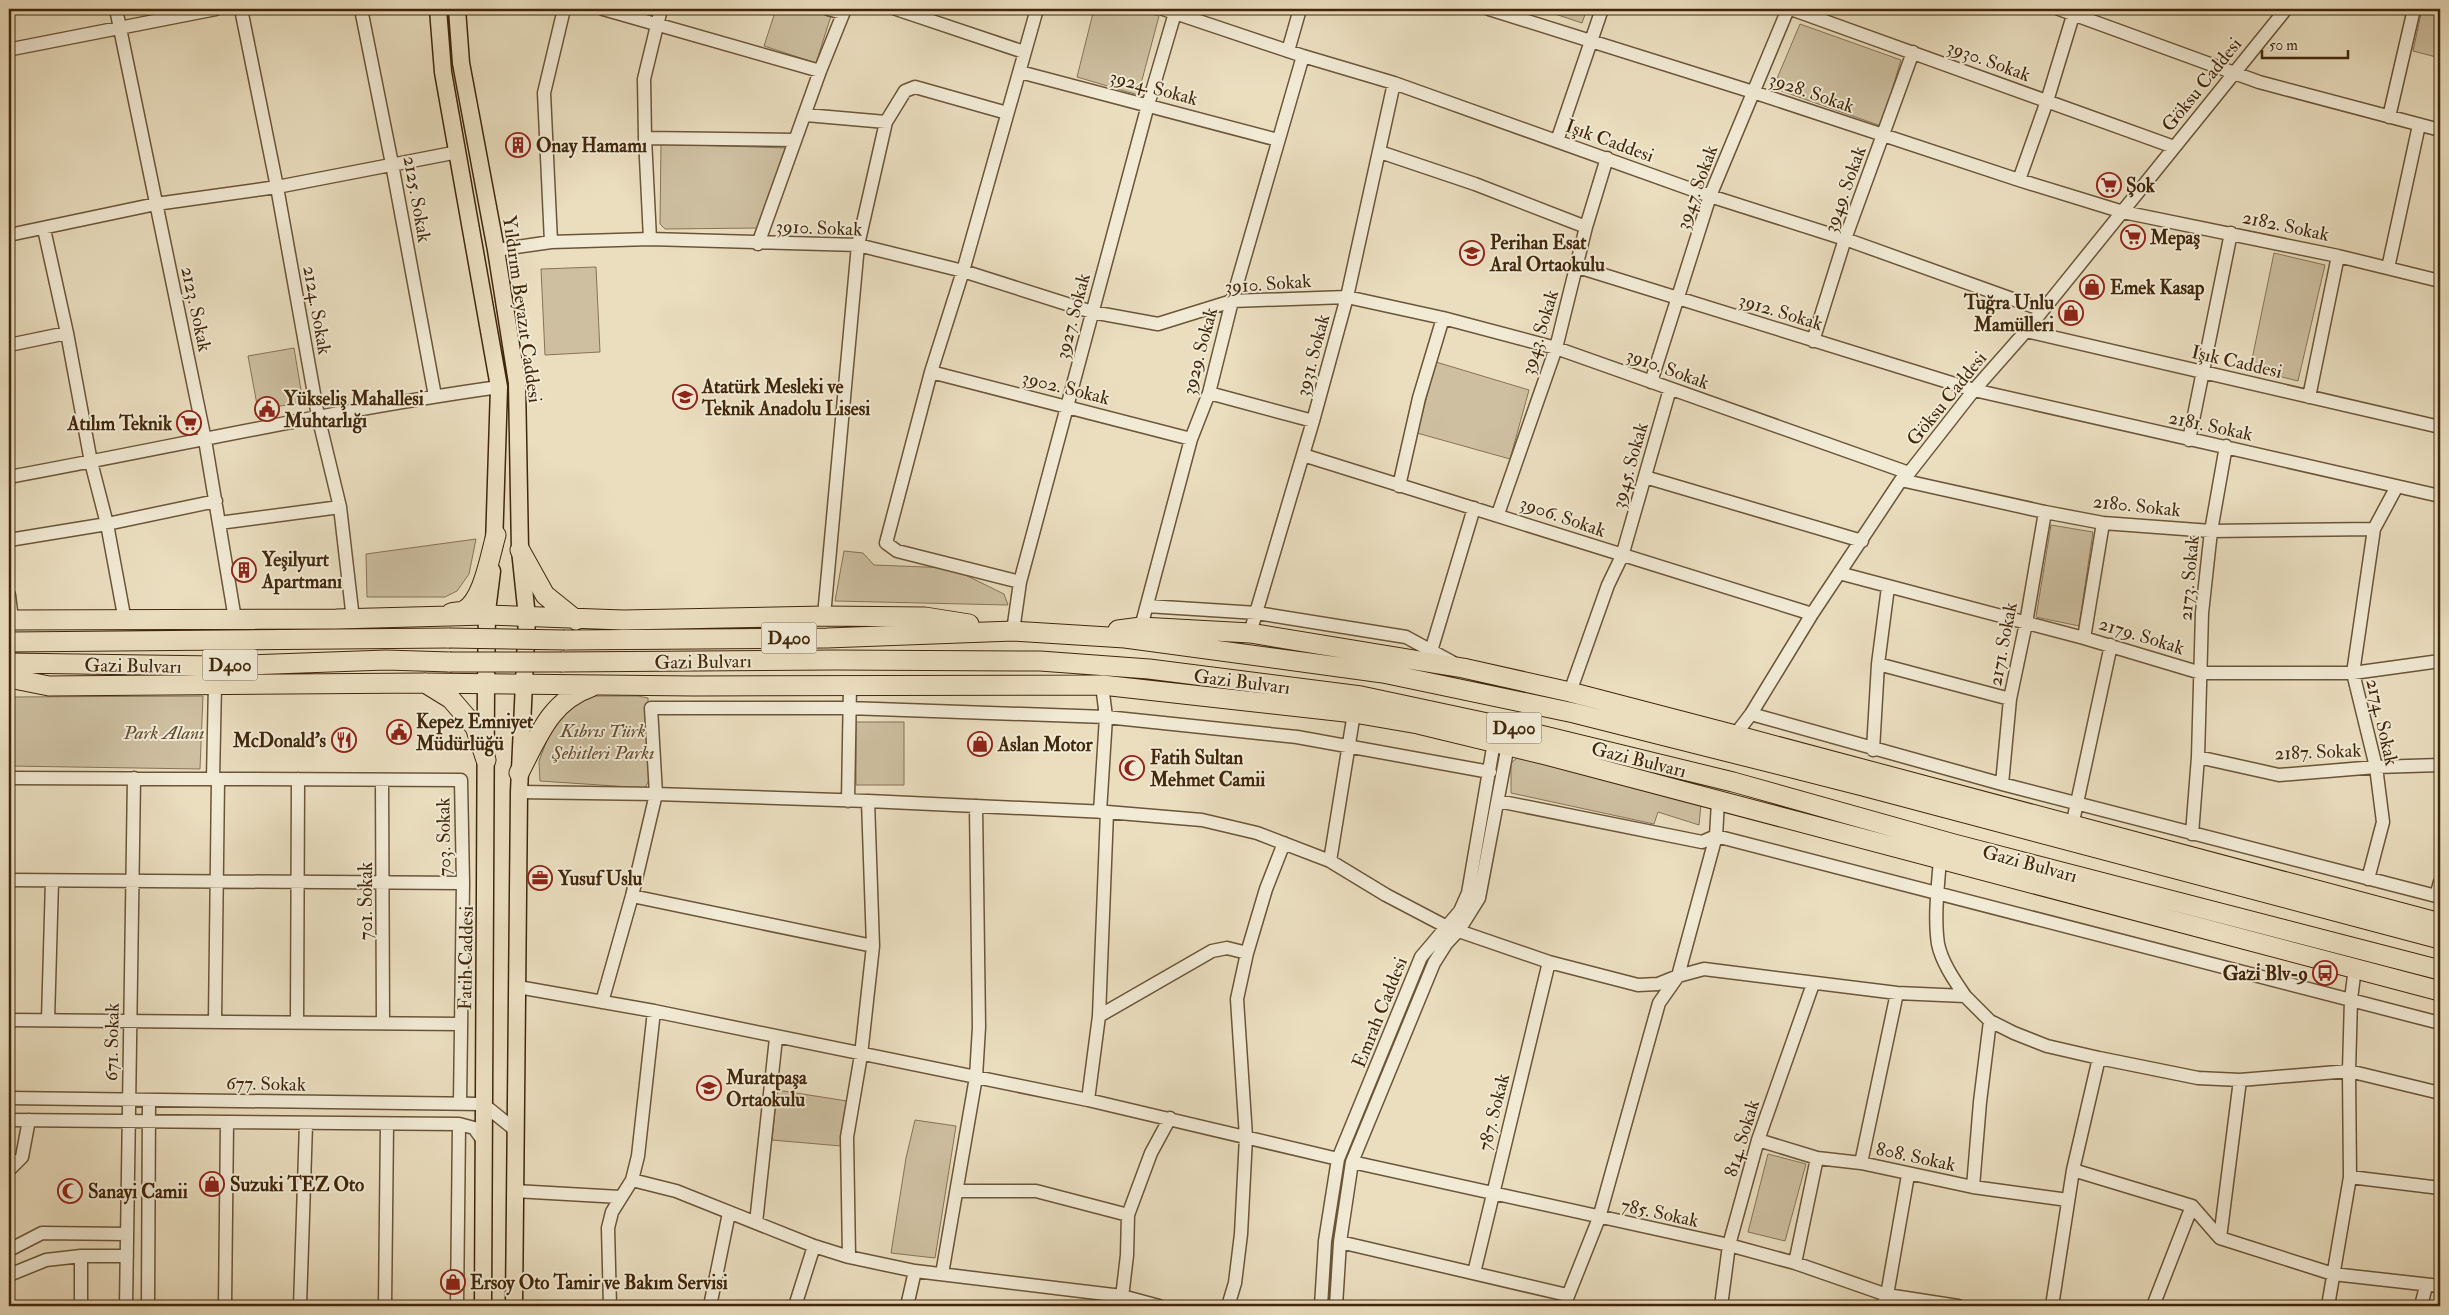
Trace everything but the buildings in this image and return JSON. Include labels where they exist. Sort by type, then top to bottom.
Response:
[{"type":"highway","points":[[429,617],[463,610],[472,604],[482,584],[496,535]]},
{"type":"highway","points":[[520,550],[545,596],[576,620]]},
{"type":"highway","points":[[10,620],[353,619],[487,613],[576,620],[824,616],[925,617],[1013,632]]},
{"type":"highway","points":[[1072,635],[1141,627],[1250,633],[1463,668],[1570,692],[2440,923]]},
{"type":"highway","name":"Gazi Bulvarı","points":[[9,642],[449,638],[564,640],[827,638],[1013,632],[1125,638],[1383,673],[1574,713],[1863,786],[2440,939]]},
{"type":"highway","name":"Gazi Bulvarı","points":[[9,663],[216,666],[386,660],[450,662],[1040,661],[1149,669],[1361,696],[1513,728],[1733,782],[1954,844],[2440,970]]},
{"type":"highway","points":[[850,685],[1040,661]]},
{"type":"highway","points":[[9,678],[50,686],[424,683],[1102,686],[1354,713],[1418,724],[1501,744],[2440,991]]},
{"type":"highway","points":[[424,683],[451,699],[476,727],[486,760]]},
{"type":"highway","points":[[519,773],[555,709],[574,693],[596,685]]},
{"type":"main road","name":"Yıldırım Beyazıt Caddesi","points":[[438,9],[443,72],[499,386],[496,535],[487,613]]},
{"type":"main road","name":"Yıldırım Beyazıt Caddesi","points":[[457,9],[461,63],[496,250],[517,383],[520,550],[527,617]]},
{"type":"main road","name":"Fatih Caddesi","points":[[483,1306],[487,613]]},
{"type":"main road","points":[[514,1306],[514,1129],[518,987],[519,773],[527,617]]},
{"type":"street","name":"2123. Sokak","points":[[116,9],[205,440],[235,619]]},
{"type":"street","points":[[9,52],[12,49],[119,26],[216,9]]},
{"type":"street","name":"2124. Sokak","points":[[241,9],[277,187],[318,416],[340,507],[353,619]]},
{"type":"street","name":"2125. Sokak","points":[[361,9],[392,164],[434,396]]},
{"type":"street","points":[[551,242],[544,93],[564,9]]},
{"type":"street","points":[[603,9],[820,71]]},
{"type":"street","points":[[650,239],[644,79],[660,9]]},
{"type":"street","points":[[758,244],[795,140],[806,115],[820,71],[844,11],[828,9]]},
{"type":"street","points":[[896,9],[1024,52]]},
{"type":"street","points":[[1020,582],[897,551],[886,543],[931,372],[963,271],[1037,9]]},
{"type":"street","points":[[1288,51],[1300,9]]},
{"type":"street","points":[[1557,140],[1602,9]]},
{"type":"street","name":"3930. Sokak","points":[[1790,9],[2174,147]]},
{"type":"street","name":"3947. Sokak","points":[[1651,382],[1710,196],[1790,9]]},
{"type":"street","points":[[2059,9],[2075,12],[2294,93],[2440,130]]},
{"type":"street","name":"Göksu Caddesi","points":[[1735,736],[1751,714],[1812,614],[1905,476],[1974,390],[2026,331],[2233,72],[2286,9]]},
{"type":"street","points":[[2389,117],[2414,9]]},
{"type":"street","name":"3928. Sokak","points":[[1495,10],[2123,212]]},
{"type":"street","name":"Işık Caddesi","points":[[1169,11],[1303,56],[1394,83],[1710,196],[1845,239],[2043,310]]},
{"type":"street","name":"3927. Sokak","points":[[1013,632],[1020,582],[1148,104],[1169,11]]},
{"type":"street","points":[[2019,180],[2047,101],[2075,12]]},
{"type":"street","name":"3949. Sokak","points":[[1813,341],[1845,239],[1913,52]]},
{"type":"street","name":"3929. Sokak","points":[[1141,627],[1192,439],[1209,393],[1232,301],[1303,56]]},
{"type":"street","name":"3924. Sokak","points":[[1020,72],[1148,104],[1278,140]]},
{"type":"street","name":"3931. Sokak","points":[[1250,633],[1313,422],[1347,297],[1394,83]]},
{"type":"street","points":[[824,616],[858,244],[886,122],[905,91],[915,87],[1007,112]]},
{"type":"street","points":[[806,115],[886,122]]},
{"type":"street","points":[[2388,268],[2419,125]]},
{"type":"street","points":[[645,138],[795,140]]},
{"type":"street","points":[[9,235],[156,204],[277,187],[458,152]]},
{"type":"street","points":[[1380,152],[1475,184],[1586,227]]},
{"type":"street","name":"3943. Sokak","points":[[1498,514],[1556,348],[1578,267],[1586,227],[1607,158]]},
{"type":"street","name":"2182. Sokak","points":[[2123,212],[2231,233],[2440,280]]},
{"type":"street","points":[[44,228],[67,332],[91,462],[107,524],[125,621]]},
{"type":"street","points":[[2189,440],[2231,233]]},
{"type":"street","name":"3910. Sokak","points":[[496,250],[551,242],[650,239],[758,244],[858,244],[963,271],[1092,312],[1158,324],[1232,301],[1347,297],[1443,318],[1556,348],[1905,476]]},
{"type":"street","points":[[2309,396],[2338,256]]},
{"type":"street","name":"3912. Sokak","points":[[1578,267],[1974,390]]},
{"type":"street","points":[[1399,486],[1419,398],[1443,318]]},
{"type":"street","name":"Işık Caddesi","points":[[2026,331],[2440,427]]},
{"type":"street","points":[[9,345],[67,332]]},
{"type":"street","name":"3902. Sokak","points":[[931,372],[1192,439]]},
{"type":"street","points":[[9,477],[205,440],[318,416],[499,386]]},
{"type":"street","name":"3945. Sokak","points":[[1570,692],[1608,585],[1622,556],[1670,389]]},
{"type":"street","name":"2181. Sokak","points":[[1974,390],[2189,440],[2226,446],[2396,488],[2440,496]]},
{"type":"street","points":[[1209,393],[1313,422]]},
{"type":"street","name":"2173. Sokak","points":[[2192,834],[2198,757],[2202,613],[2211,531],[2226,446]]},
{"type":"street","name":"3906. Sokak","points":[[1303,454],[1399,486],[1498,514],[1622,556],[1812,614]]},
{"type":"street","name":"2180. Sokak","points":[[1905,476],[2045,512],[2103,522],[2211,531],[2374,529]]},
{"type":"street","points":[[1645,477],[1862,541]]},
{"type":"street","name":"2174. Sokak","points":[[2368,880],[2383,822],[2376,767],[2352,673],[2374,529],[2396,488]]},
{"type":"street","points":[[9,540],[107,524],[216,501]]},
{"type":"street","points":[[219,523],[340,507]]},
{"type":"street","points":[[1431,651],[1474,508]]},
{"type":"street","name":"2171. Sokak","points":[[2002,784],[2010,699],[2026,623],[2045,512]]},
{"type":"street","points":[[2084,638],[2103,522]]},
{"type":"street","name":"2179. Sokak","points":[[1839,573],[2111,645],[2201,672],[2352,673],[2440,661]]},
{"type":"street","points":[[1873,750],[1878,664],[1888,587]]},
{"type":"street","points":[[9,595],[10,620]]},
{"type":"street","points":[[1147,606],[1257,613],[1406,637],[1463,668]]},
{"type":"street","points":[[2072,826],[2111,645]]},
{"type":"street","points":[[1878,664],[2010,699]]},
{"type":"street","points":[[215,1022],[216,684]]},
{"type":"street","points":[[848,801],[848,708],[850,685]]},
{"type":"street","points":[[1088,1100],[1099,1016],[1106,717],[1102,686]]},
{"type":"street","points":[[602,1002],[632,896],[656,794],[651,708],[848,708],[1106,717],[1297,737],[1350,745],[1490,772]]},
{"type":"street","points":[[1330,861],[1354,713]]},
{"type":"street","points":[[1751,714],[1873,750],[2438,897],[2440,882]]},
{"type":"street","name":"Emrah Caddesi","points":[[1336,1306],[1340,1242],[1352,1162],[1434,962],[1446,944],[1468,893],[1490,772],[1501,744]]},
{"type":"street","name":"Emrah Caddesi","points":[[1321,1306],[1325,1241],[1338,1159],[1421,957],[1453,928],[1479,898],[1498,800],[1501,744]]},
{"type":"street","name":"2187. Sokak","points":[[2198,757],[2279,775],[2376,767],[2440,765]]},
{"type":"street","points":[[9,778],[382,780]]},
{"type":"street","name":"671. Sokak","points":[[126,1306],[134,778]]},
{"type":"street","points":[[297,1022],[298,779]]},
{"type":"street","name":"703. Sokak","points":[[382,780],[462,780],[463,883],[460,1104]]},
{"type":"street","name":"701. Sokak","points":[[382,780],[384,882],[383,1023]]},
{"type":"street","points":[[519,792],[656,794],[868,801],[1103,812],[1202,820],[1257,833],[1330,861],[1386,895],[1453,928],[1549,962],[1638,985],[1658,984],[1704,969],[1897,993],[1965,996]]},
{"type":"street","points":[[1498,800],[1702,842],[1716,836],[2440,1022]]},
{"type":"street","points":[[849,1257],[847,1137],[861,1055],[873,946],[868,801]]},
{"type":"street","points":[[1340,1242],[1474,1272],[1565,1301],[1598,1218],[1659,1003],[1678,976],[1716,836],[1718,802]]},
{"type":"street","points":[[942,1274],[976,1077],[979,1027],[976,806]]},
{"type":"street","points":[[1228,1306],[1235,1282],[1241,1234],[1246,1137],[1237,999],[1247,953],[1266,889],[1284,843]]},
{"type":"street","points":[[1940,859],[1938,945],[1948,970],[1965,996],[1990,1021],[2047,1046],[2198,1078],[2240,1080],[2349,1071],[2440,1093]]},
{"type":"street","points":[[9,880],[463,883]]},
{"type":"street","points":[[48,1020],[52,881]]},
{"type":"street","points":[[632,896],[873,946]]},
{"type":"street","points":[[1099,1016],[1212,951],[1227,948],[1247,953]]},
{"type":"street","name":"787. Sokak","points":[[1474,1272],[1549,962]]},
{"type":"street","points":[[2328,1306],[2350,1178],[2349,1071],[2351,999],[2355,968]]},
{"type":"street","name":"814. Sokak","points":[[1721,1306],[1729,1245],[1758,1140],[1813,984]]},
{"type":"street","points":[[518,987],[654,1011],[776,1038],[1088,1100],[1338,1159]]},
{"type":"street","points":[[1861,1163],[1897,993]]},
{"type":"street","points":[[610,1306],[608,1228],[612,1212],[632,1180],[638,1156],[654,1011]]},
{"type":"street","points":[[9,1020],[460,1024]]},
{"type":"street","points":[[1973,1187],[1980,1102],[1990,1021]]},
{"type":"street","points":[[756,1223],[776,1038]]},
{"type":"street","points":[[2052,1306],[2073,1170],[2099,1058]]},
{"type":"street","points":[[2220,1238],[2240,1080]]},
{"type":"street","name":"677. Sokak","points":[[9,1098],[483,1104]]},
{"type":"street","points":[[148,1306],[149,1100]]},
{"type":"street","points":[[483,1104],[514,1129]]},
{"type":"street","points":[[1121,1301],[1127,1255],[1128,1215],[1151,1153],[1170,1118]]},
{"type":"street","points":[[9,1120],[459,1124],[474,1128],[484,1142]]},
{"type":"street","points":[[9,1170],[22,1157],[29,1120]]},
{"type":"street","points":[[225,1306],[227,1122]]},
{"type":"street","points":[[300,1306],[306,1124]]},
{"type":"street","points":[[385,1306],[387,1124]]},
{"type":"street","points":[[457,1306],[459,1124]]},
{"type":"street","name":"808. Sokak","points":[[1758,1140],[1817,1158],[1861,1163],[1973,1187],[2068,1200]]},
{"type":"street","points":[[1795,1263],[1817,1158]]},
{"type":"street","name":"785. Sokak","points":[[1352,1162],[1493,1192],[1598,1218],[1729,1245],[1795,1263],[1885,1300],[1958,1306]]},
{"type":"street","points":[[2073,1170],[2192,1206],[2220,1238],[2333,1274],[2426,1286],[2440,1286]]},
{"type":"street","points":[[1885,1300],[1908,1174]]},
{"type":"street","points":[[2350,1178],[2440,1188]]},
{"type":"street","points":[[632,1180],[676,1191],[814,1246],[849,1257],[915,1271],[1159,1306]]},
{"type":"street","points":[[515,1191],[620,1197]]},
{"type":"street","points":[[957,1191],[1036,1191],[1128,1215]]},
{"type":"street","points":[[2153,1306],[2192,1206]]},
{"type":"street","points":[[710,1306],[729,1213]]},
{"type":"street","points":[[9,1250],[42,1233],[127,1234]]},
{"type":"street","points":[[795,1306],[814,1246]]},
{"type":"street","points":[[80,1306],[82,1256]]},
{"type":"street","points":[[9,1275],[46,1260],[82,1256],[126,1256]]},
{"type":"street","points":[[907,1306],[915,1271]]},
{"type":"street","points":[[2421,1306],[2426,1286]]},
{"type":"green space","points":[[776,9],[807,9],[831,16],[816,63],[764,46]]},
{"type":"green space","points":[[1094,9],[1133,9],[1159,16],[1138,95],[1077,77]]},
{"type":"green space","points":[[1540,9],[1587,9],[1582,23]]},
{"type":"green space","points":[[2422,9],[2440,9],[2440,58],[2413,51]]},
{"type":"green space","points":[[1800,24],[1901,60],[1881,126],[1773,88]]},
{"type":"green space","points":[[661,144],[787,148],[759,228],[665,229],[660,224]]},
{"type":"green space","points":[[2274,253],[2325,265],[2298,381],[2250,369]]},
{"type":"green space","points":[[596,267],[600,352],[545,355],[541,269]]},
{"type":"green space","points":[[294,348],[303,402],[258,410],[248,356]]},
{"type":"green space","points":[[1436,362],[1529,390],[1510,459],[1417,433]]},
{"type":"green space","points":[[2051,525],[2093,532],[2079,626],[2036,617]]},
{"type":"green space","points":[[476,539],[469,574],[457,591],[445,597],[367,597],[366,554]]},
{"type":"green space","points":[[844,551],[863,553],[874,565],[951,568],[1004,594],[1008,605],[835,601]]},
{"type":"green space","name":"Park Alanı","points":[[203,696],[200,769],[9,766],[9,697]]},
{"type":"green space","name":"Kıbrıs Türk Şehitleri Parkı","points":[[592,696],[638,696],[648,698],[652,774],[645,788],[540,781],[539,761],[552,727],[578,701]]},
{"type":"green space","points":[[856,722],[904,722],[904,785],[856,785]]},
{"type":"green space","points":[[1523,753],[1701,804],[1699,825],[1658,812],[1654,824],[1511,793],[1511,763]]},
{"type":"green space","points":[[777,1090],[847,1101],[841,1146],[772,1140]]},
{"type":"green space","points":[[915,1120],[956,1126],[935,1258],[891,1253],[906,1158]]},
{"type":"green space","points":[[1768,1154],[1806,1164],[1785,1241],[1748,1232]]},
{"type":"place","name":"Onay Hamamı","points":[[518,145]]},
{"type":"place","name":"Şok","points":[[2109,185]]},
{"type":"place","name":"Mepaş","points":[[2133,237]]},
{"type":"place","name":"Perihan Esat Aral Ortaokulu","points":[[1472,253]]},
{"type":"place","name":"Emek Kasap","points":[[2092,287]]},
{"type":"place","name":"Tuğra Unlu Mamülleri","points":[[2071,313]]},
{"type":"place","name":"Atatürk Mesleki ve Teknik Anadolu Lisesi","points":[[685,397]]},
{"type":"place","name":"Yükseliş Mahallesi Muhtarlığı","points":[[267,409]]},
{"type":"place","name":"Atılım Teknik","points":[[189,423]]},
{"type":"place","name":"Yeşilyurt Apartmanı","points":[[244,570]]},
{"type":"place","name":"Kepez Emniyet Müdürlüğü","points":[[399,732]]},
{"type":"place","name":"McDonald's","points":[[344,740]]},
{"type":"place","name":"Aslan Motor","points":[[980,744]]},
{"type":"place","name":"Fatih Sultan Mehmet Camii","points":[[1132,768]]},
{"type":"place","name":"Yusuf Uslu","points":[[540,878]]},
{"type":"place","name":"Gazi̇ Blv-9","points":[[2325,973]]},
{"type":"place","name":"Muratpaşa Ortaokulu","points":[[709,1088]]},
{"type":"place","name":"Suzuki TEZ Oto","points":[[212,1184]]},
{"type":"place","name":"Sanayi Camii","points":[[70,1191]]},
{"type":"place","name":"Ersoy Oto Tamir ve Bakım Servisi","points":[[453,1282]]}]
